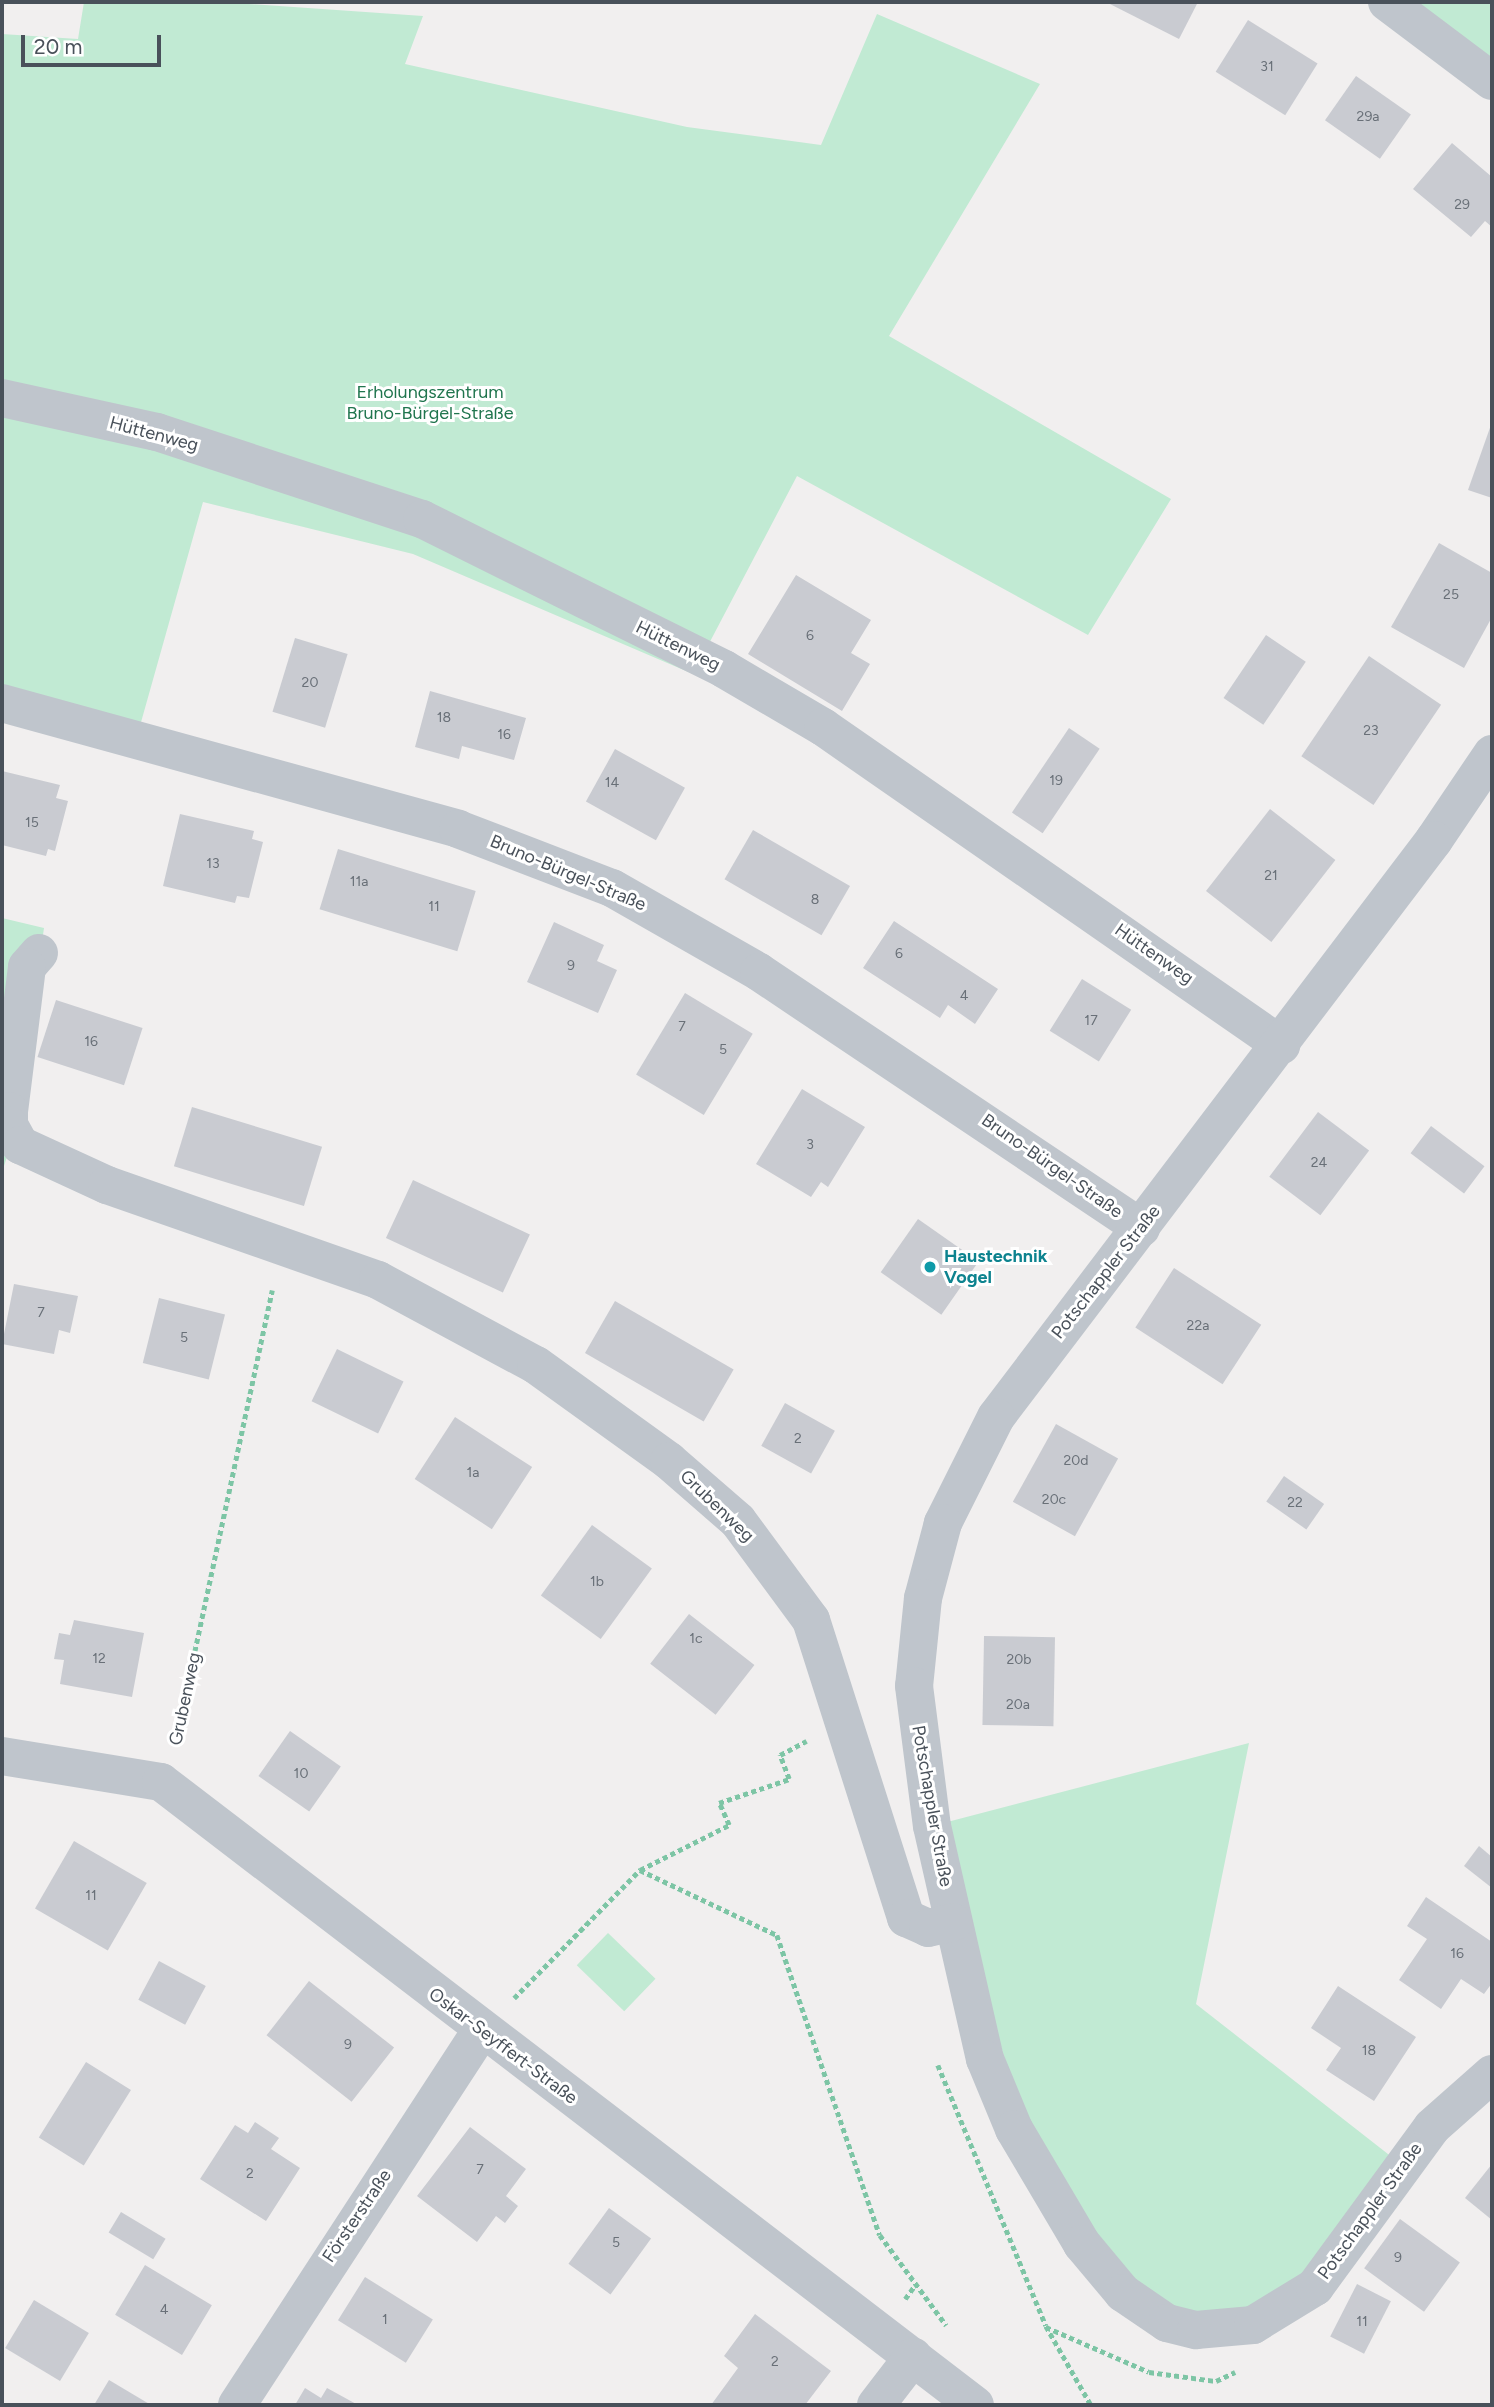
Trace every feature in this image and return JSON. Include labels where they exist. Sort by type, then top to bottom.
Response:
[{"type":"street","points":[[1387,2],[1492,81]]},
{"type":"street","name":"Hüttenweg","points":[[2,398],[157,432],[422,519],[724,669],[824,727],[1281,1045]]},
{"type":"street","name":"Bruno-Bürgel-Straße","points":[[2,704],[458,829],[612,888],[759,972],[1141,1228]]},
{"type":"street","name":"Potschappler Straße","points":[[1492,754],[1281,1045],[996,1416],[967,1469],[932,1560],[914,1686],[920,1756],[953,1922],[985,2059],[1014,2129],[1082,2244],[1123,2293],[1167,2323],[1196,2330],[1253,2325],[1315,2287],[1432,2127],[1492,2074]]},
{"type":"street","name":"Grubenweg","points":[[39,953],[27,967],[9,1111],[9,1125],[20,1145],[107,1185],[378,1280],[469,1324],[597,1404],[669,1461],[738,1521],[776,1567],[811,1620],[846,1721],[906,1918],[928,1928],[953,1922]]},
{"type":"street","name":"Oskar-Seyffert-Straße","points":[[2,1756],[161,1782],[481,2030],[975,2405]]},
{"type":"street","name":"Försterstraße","points":[[237,2405],[481,2030]]},
{"type":"street","points":[[876,2405],[913,2357]]},
{"type":"path","name":"Grubenweg","points":[[161,1782],[172,1757],[281,1244]]},
{"type":"path","points":[[481,2030],[640,1870],[729,1825],[719,1803],[789,1779],[780,1755],[846,1721]]},
{"type":"path","points":[[640,1870],[777,1934],[880,2235],[954,2336]]},
{"type":"green space","name":"Erholungszentrum Bruno-Bürgel-Straße","points":[[84,2],[220,2],[423,16],[405,64],[687,127],[821,145],[877,14],[1040,84],[889,336],[1171,499],[1088,635],[797,476],[693,674],[413,554],[203,502],[136,740],[2,703],[2,34],[78,39]]},
{"type":"green space","points":[[1387,2],[1492,2],[1492,81]]},
{"type":"green space","points":[[2,918],[44,928],[14,1136],[2,1172]]},
{"type":"green space","points":[[1249,1743],[1196,2004],[1402,2165],[1282,2310],[1167,2323],[1043,2181],[932,1826]]},
{"type":"green space","points":[[608,1933],[655,1979],[624,2011],[577,1965]]},
{"type":"building","points":[[1106,2],[1198,2],[1179,39]]},
{"type":"building","points":[[1248,20],[1318,63],[1285,115],[1216,72]]},
{"type":"building","points":[[1356,76],[1411,114],[1380,159],[1325,120]]},
{"type":"building","points":[[1452,143],[1492,177],[1492,227],[1485,221],[1471,237],[1413,189]]},
{"type":"building","points":[[1492,422],[1492,498],[1468,490]]},
{"type":"building","points":[[1439,543],[1492,573],[1492,617],[1464,668],[1391,627]]},
{"type":"building","points":[[796,575],[871,620],[851,653],[870,664],[842,711],[748,654]]},
{"type":"building","points":[[1266,635],[1306,662],[1263,725],[1224,698]]},
{"type":"building","points":[[295,638],[348,654],[325,728],[272,712]]},
{"type":"building","points":[[1369,656],[1441,705],[1373,805],[1301,756]]},
{"type":"building","points":[[430,691],[526,718],[514,760],[462,746],[459,759],[415,747]]},
{"type":"building","points":[[1069,728],[1100,749],[1043,833],[1012,813]]},
{"type":"building","points":[[615,749],[685,788],[656,840],[586,801]]},
{"type":"building","points":[[2,771],[60,785],[56,798],[68,801],[55,851],[48,849],[46,856],[2,845]]},
{"type":"building","points":[[1270,809],[1335,860],[1271,942],[1206,891]]},
{"type":"building","points":[[180,814],[254,831],[252,839],[263,842],[249,898],[237,896],[235,903],[163,886]]},
{"type":"building","points":[[753,830],[850,886],[821,935],[724,879]]},
{"type":"building","points":[[338,849],[476,891],[457,951],[320,909]]},
{"type":"building","points":[[894,921],[998,989],[975,1024],[948,1005],[940,1018],[863,968]]},
{"type":"building","points":[[554,922],[604,945],[597,961],[617,970],[598,1013],[527,982]]},
{"type":"building","points":[[1082,979],[1131,1010],[1099,1061],[1050,1031]]},
{"type":"building","points":[[685,993],[753,1034],[704,1115],[636,1074]]},
{"type":"building","points":[[56,1000],[143,1028],[124,1085],[37,1057]]},
{"type":"building","points":[[802,1089],[865,1127],[828,1187],[821,1182],[811,1197],[756,1164]]},
{"type":"building","points":[[192,1107],[322,1147],[304,1206],[174,1166]]},
{"type":"building","points":[[1318,1112],[1369,1151],[1320,1215],[1269,1177]]},
{"type":"building","points":[[1431,1126],[1485,1166],[1464,1193],[1411,1153]]},
{"type":"building","points":[[413,1180],[530,1235],[503,1293],[386,1238]]},
{"type":"building","name":"Haustechnik Vogel","points":[[918,1219],[979,1261],[941,1315],[881,1272]]},
{"type":"building","points":[[1174,1268],[1261,1325],[1223,1384],[1135,1328]]},
{"type":"building","points":[[14,1284],[78,1296],[70,1333],[59,1330],[54,1354],[2,1344]]},
{"type":"building","points":[[159,1298],[225,1314],[209,1379],[143,1363]]},
{"type":"building","points":[[615,1301],[734,1370],[704,1421],[585,1353]]},
{"type":"building","points":[[337,1349],[404,1381],[378,1434],[312,1401]]},
{"type":"building","points":[[785,1403],[835,1431],[811,1473],[761,1446]]},
{"type":"building","points":[[455,1417],[532,1467],[492,1529],[415,1479]]},
{"type":"building","points":[[1056,1424],[1118,1458],[1075,1536],[1013,1502]]},
{"type":"building","points":[[1284,1476],[1324,1504],[1306,1529],[1266,1501]]},
{"type":"building","points":[[592,1525],[652,1568],[601,1639],[541,1595]]},
{"type":"building","points":[[689,1614],[754,1665],[716,1715],[650,1664]]},
{"type":"building","points":[[74,1620],[144,1633],[132,1697],[60,1684],[64,1660],[54,1659],[59,1633],[70,1635]]},
{"type":"building","points":[[984,1636],[1055,1637],[1053,1726],[982,1725]]},
{"type":"building","points":[[290,1731],[341,1767],[309,1812],[258,1776]]},
{"type":"building","points":[[74,1841],[147,1883],[108,1951],[35,1909]]},
{"type":"building","points":[[1479,1846],[1492,1857],[1492,1888],[1464,1866]]},
{"type":"building","points":[[1426,1897],[1492,1942],[1492,1983],[1484,1994],[1461,1979],[1441,2009],[1399,1980],[1427,1939],[1407,1926]]},
{"type":"building","points":[[159,1961],[206,1986],[185,2025],[138,2000]]},
{"type":"building","points":[[309,1981],[394,2047],[352,2102],[267,2035]]},
{"type":"building","points":[[1338,1986],[1416,2037],[1374,2101],[1326,2070],[1341,2048],[1311,2028]]},
{"type":"building","points":[[86,2062],[131,2090],[84,2166],[39,2137]]},
{"type":"building","points":[[255,2122],[279,2138],[271,2149],[300,2168],[266,2221],[200,2179],[235,2125],[248,2133]]},
{"type":"building","points":[[470,2127],[526,2169],[506,2196],[518,2206],[505,2223],[496,2216],[477,2242],[417,2196]]},
{"type":"building","points":[[1492,2164],[1492,2220],[1465,2198]]},
{"type":"building","points":[[609,2208],[651,2239],[611,2294],[568,2264]]},
{"type":"building","points":[[121,2212],[166,2239],[153,2259],[109,2233]]},
{"type":"building","points":[[1400,2219],[1460,2262],[1424,2312],[1364,2268]]},
{"type":"building","points":[[145,2265],[212,2305],[182,2355],[115,2315]]},
{"type":"building","points":[[365,2277],[433,2319],[406,2363],[338,2320]]},
{"type":"building","points":[[1357,2284],[1391,2301],[1364,2354],[1330,2337]]},
{"type":"building","points":[[34,2300],[89,2333],[60,2381],[5,2348]]},
{"type":"building","points":[[755,2314],[831,2371],[805,2405],[711,2405],[738,2368],[724,2356]]},
{"type":"building","points":[[109,2380],[151,2405],[94,2405]]},
{"type":"building","points":[[305,2388],[321,2398],[327,2388],[358,2405],[295,2405]]},
{"type":"place","name":"Haustechnik Vogel","points":[[930,1267]]}]
